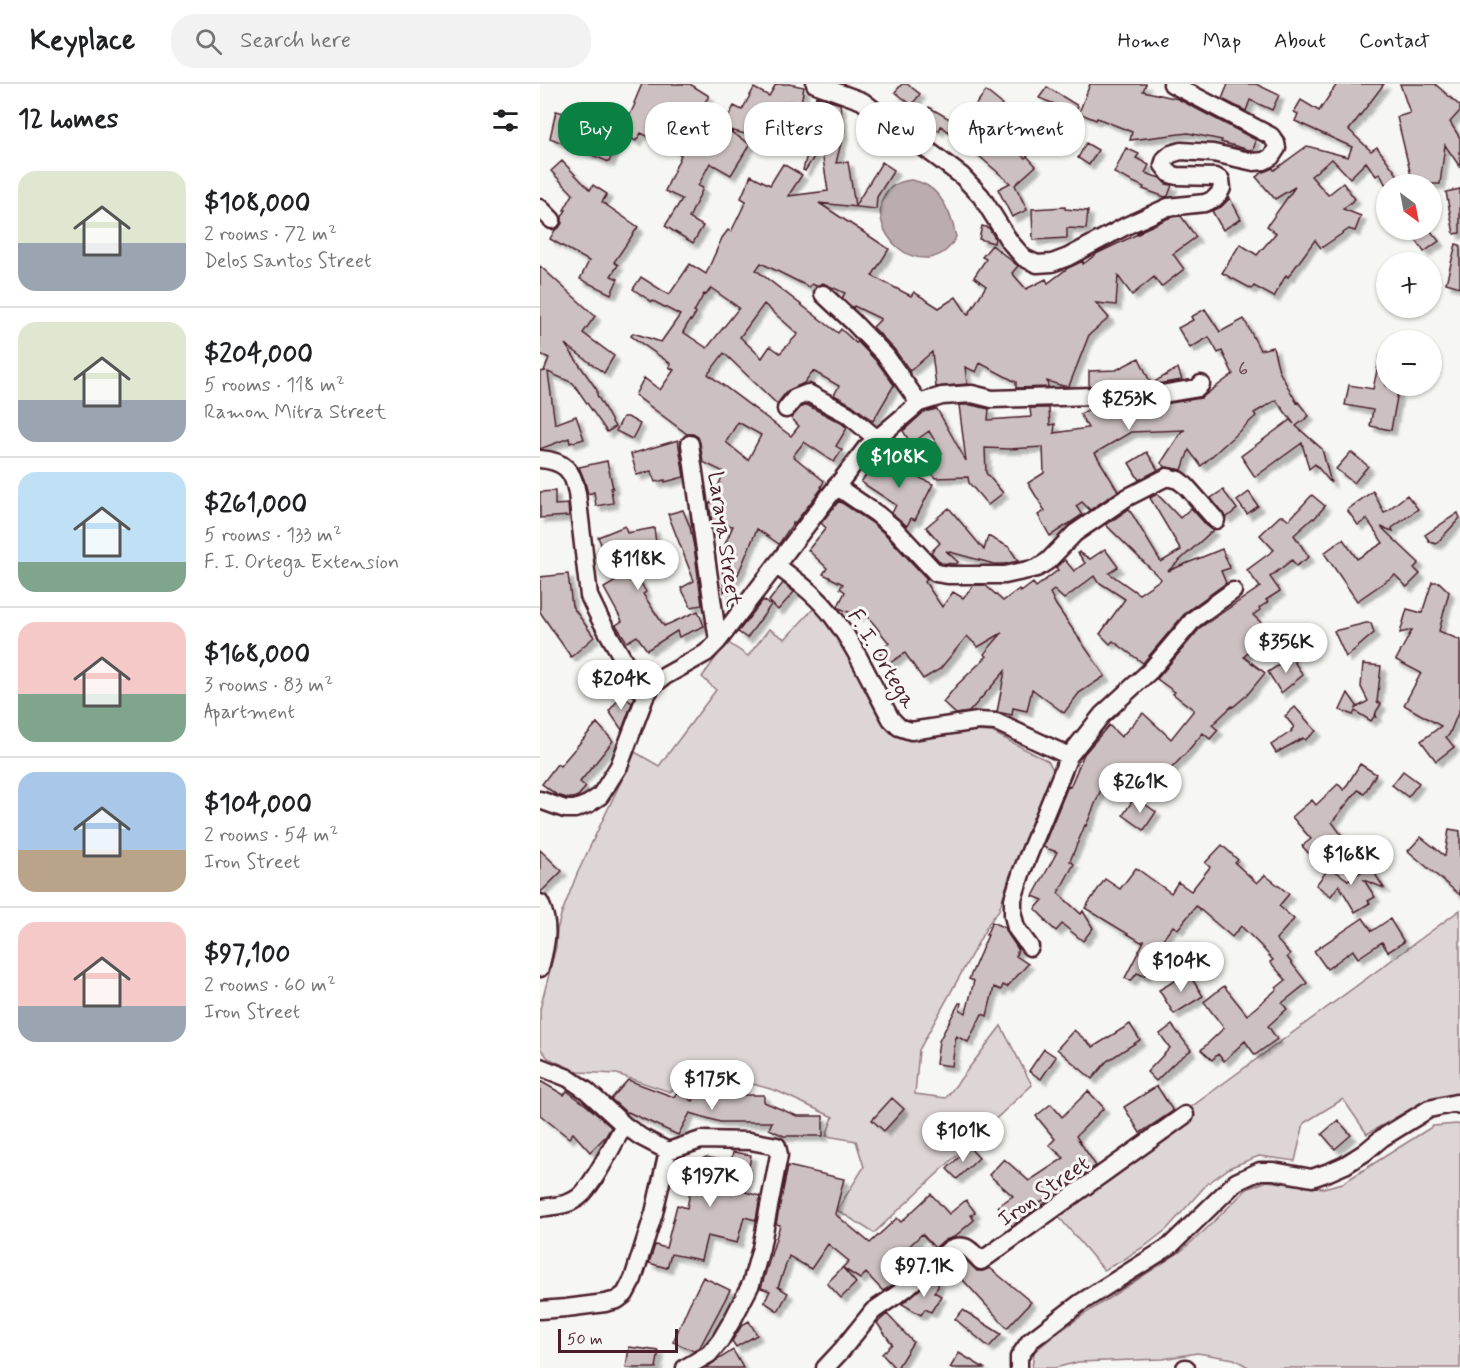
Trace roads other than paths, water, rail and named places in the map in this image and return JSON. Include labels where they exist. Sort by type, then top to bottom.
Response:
[{"type":"street","points":[[814,84],[862,101],[962,176],[981,196],[1010,242],[1024,258],[1037,264],[1052,263],[1068,257],[1168,207],[1205,203],[1219,194],[1222,188],[1221,180],[1216,177],[1170,174],[1163,165],[1171,153],[1181,151],[1214,153],[1254,162],[1264,161],[1271,157],[1277,148],[1271,136],[1172,84]]},
{"type":"street","points":[[823,294],[886,356],[920,403]]},
{"type":"street","points":[[540,800],[565,809],[575,809],[600,796],[619,766],[645,697],[654,685],[665,676],[706,653],[718,641],[866,448],[920,403],[942,396],[972,394],[992,399],[1094,396],[1138,398],[1198,388],[1201,384]]},
{"type":"street","points":[[786,409],[795,398],[808,393],[847,414],[876,438]]},
{"type":"street","name":"Laraya Street","points":[[690,444],[718,641]]},
{"type":"street","points":[[540,459],[551,460],[562,465],[570,471],[575,482],[589,596],[645,697]]},
{"type":"street","points":[[836,486],[894,528],[936,573],[949,575],[1005,575],[1036,568],[1048,561],[1075,533],[1126,498],[1167,477],[1178,480],[1186,486],[1216,520]]},
{"type":"street","name":"F. I. Ortega","points":[[776,565],[808,589],[834,618],[856,653],[891,719],[899,727],[911,730],[996,722],[1070,756]]},
{"type":"street","points":[[1030,948],[1016,928],[1013,899],[1022,871],[1070,756],[1102,715],[1150,670],[1194,619],[1233,591]]},
{"type":"street","points":[[540,903],[548,926],[540,968]]},
{"type":"street","points":[[540,1066],[568,1078],[587,1091],[624,1125],[668,1152],[701,1140],[750,1141],[777,1146],[779,1155],[751,1284],[720,1341],[709,1354],[685,1368]]},
{"type":"street","points":[[1019,1368],[1018,1357],[1030,1341],[1080,1303],[1170,1246],[1236,1182],[1260,1171],[1312,1178],[1346,1165],[1382,1138],[1429,1109],[1456,1103],[1460,1105]]},
{"type":"street","name":"Iron Street","points":[[825,1368],[873,1311],[905,1289],[950,1249],[959,1245],[966,1247],[981,1260],[1185,1115]]},
{"type":"street","points":[[540,1208],[562,1205],[577,1199],[588,1189],[624,1125]]},
{"type":"street","points":[[540,1310],[605,1303],[617,1300],[625,1294],[633,1279],[654,1213],[668,1152]]}]
